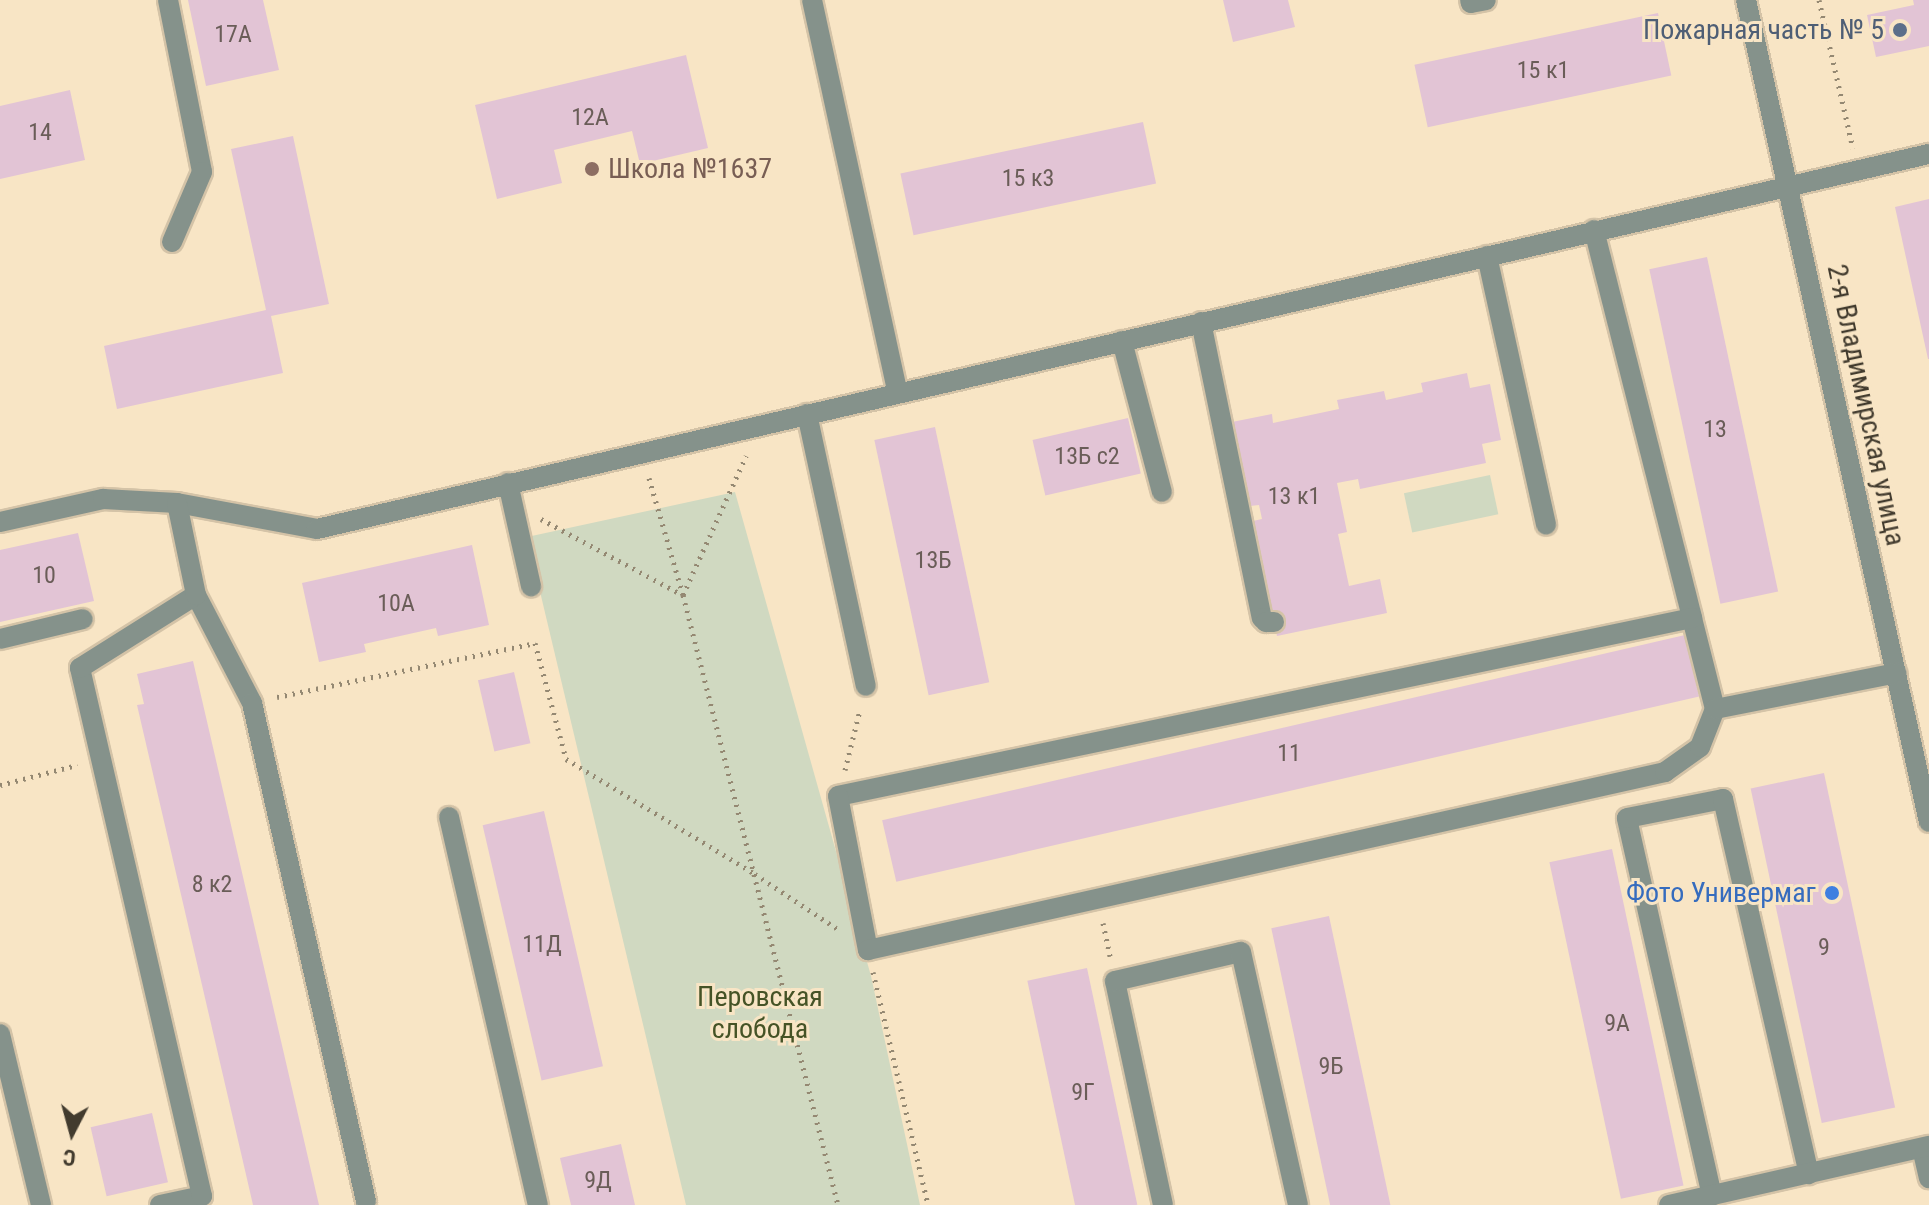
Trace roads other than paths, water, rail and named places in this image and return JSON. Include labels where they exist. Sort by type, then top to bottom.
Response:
[{"type":"street","points":[[168,0],[202,172],[172,242]]},
{"type":"street","points":[[812,0],[898,393]]},
{"type":"street","points":[[1470,0],[1471,3],[1486,0]]},
{"type":"street","name":"2-я Владимирская улица","points":[[1746,0],[1929,822]]},
{"type":"street","points":[[0,522],[103,499],[177,503],[317,529],[1929,154]]},
{"type":"street","points":[[1594,230],[1715,709],[1700,747],[1665,772],[868,950],[838,796],[1692,618]]},
{"type":"street","points":[[1487,256],[1546,525]]},
{"type":"street","points":[[1201,322],[1262,618],[1266,622],[1274,622]]},
{"type":"street","points":[[1122,341],[1162,492]]},
{"type":"street","points":[[807,414],[866,686]]},
{"type":"street","points":[[508,483],[531,586]]},
{"type":"street","points":[[177,503],[196,595],[252,703],[366,1201]]},
{"type":"street","points":[[160,1205],[202,1196],[80,668],[196,595]]},
{"type":"street","points":[[0,639],[83,619]]},
{"type":"street","points":[[1715,709],[1896,673]]},
{"type":"street","points":[[1712,1196],[1627,818],[1723,799],[1809,1174]]},
{"type":"street","points":[[449,817],[538,1205]]},
{"type":"street","points":[[1163,1205],[1115,981],[1241,952],[1298,1205]]},
{"type":"street","points":[[0,1034],[41,1205]]},
{"type":"street","points":[[1669,1205],[1925,1147],[1929,1178]]},
{"type":"place","name":"Пожарная часть № 5","points":[[1900,30]]},
{"type":"place","name":"Школа №1637","points":[[592,169]]},
{"type":"place","name":"Фото Универмаг","points":[[1832,893]]},
{"type":"park label","name":"Перовская слобода","points":[[760,1013]]}]
